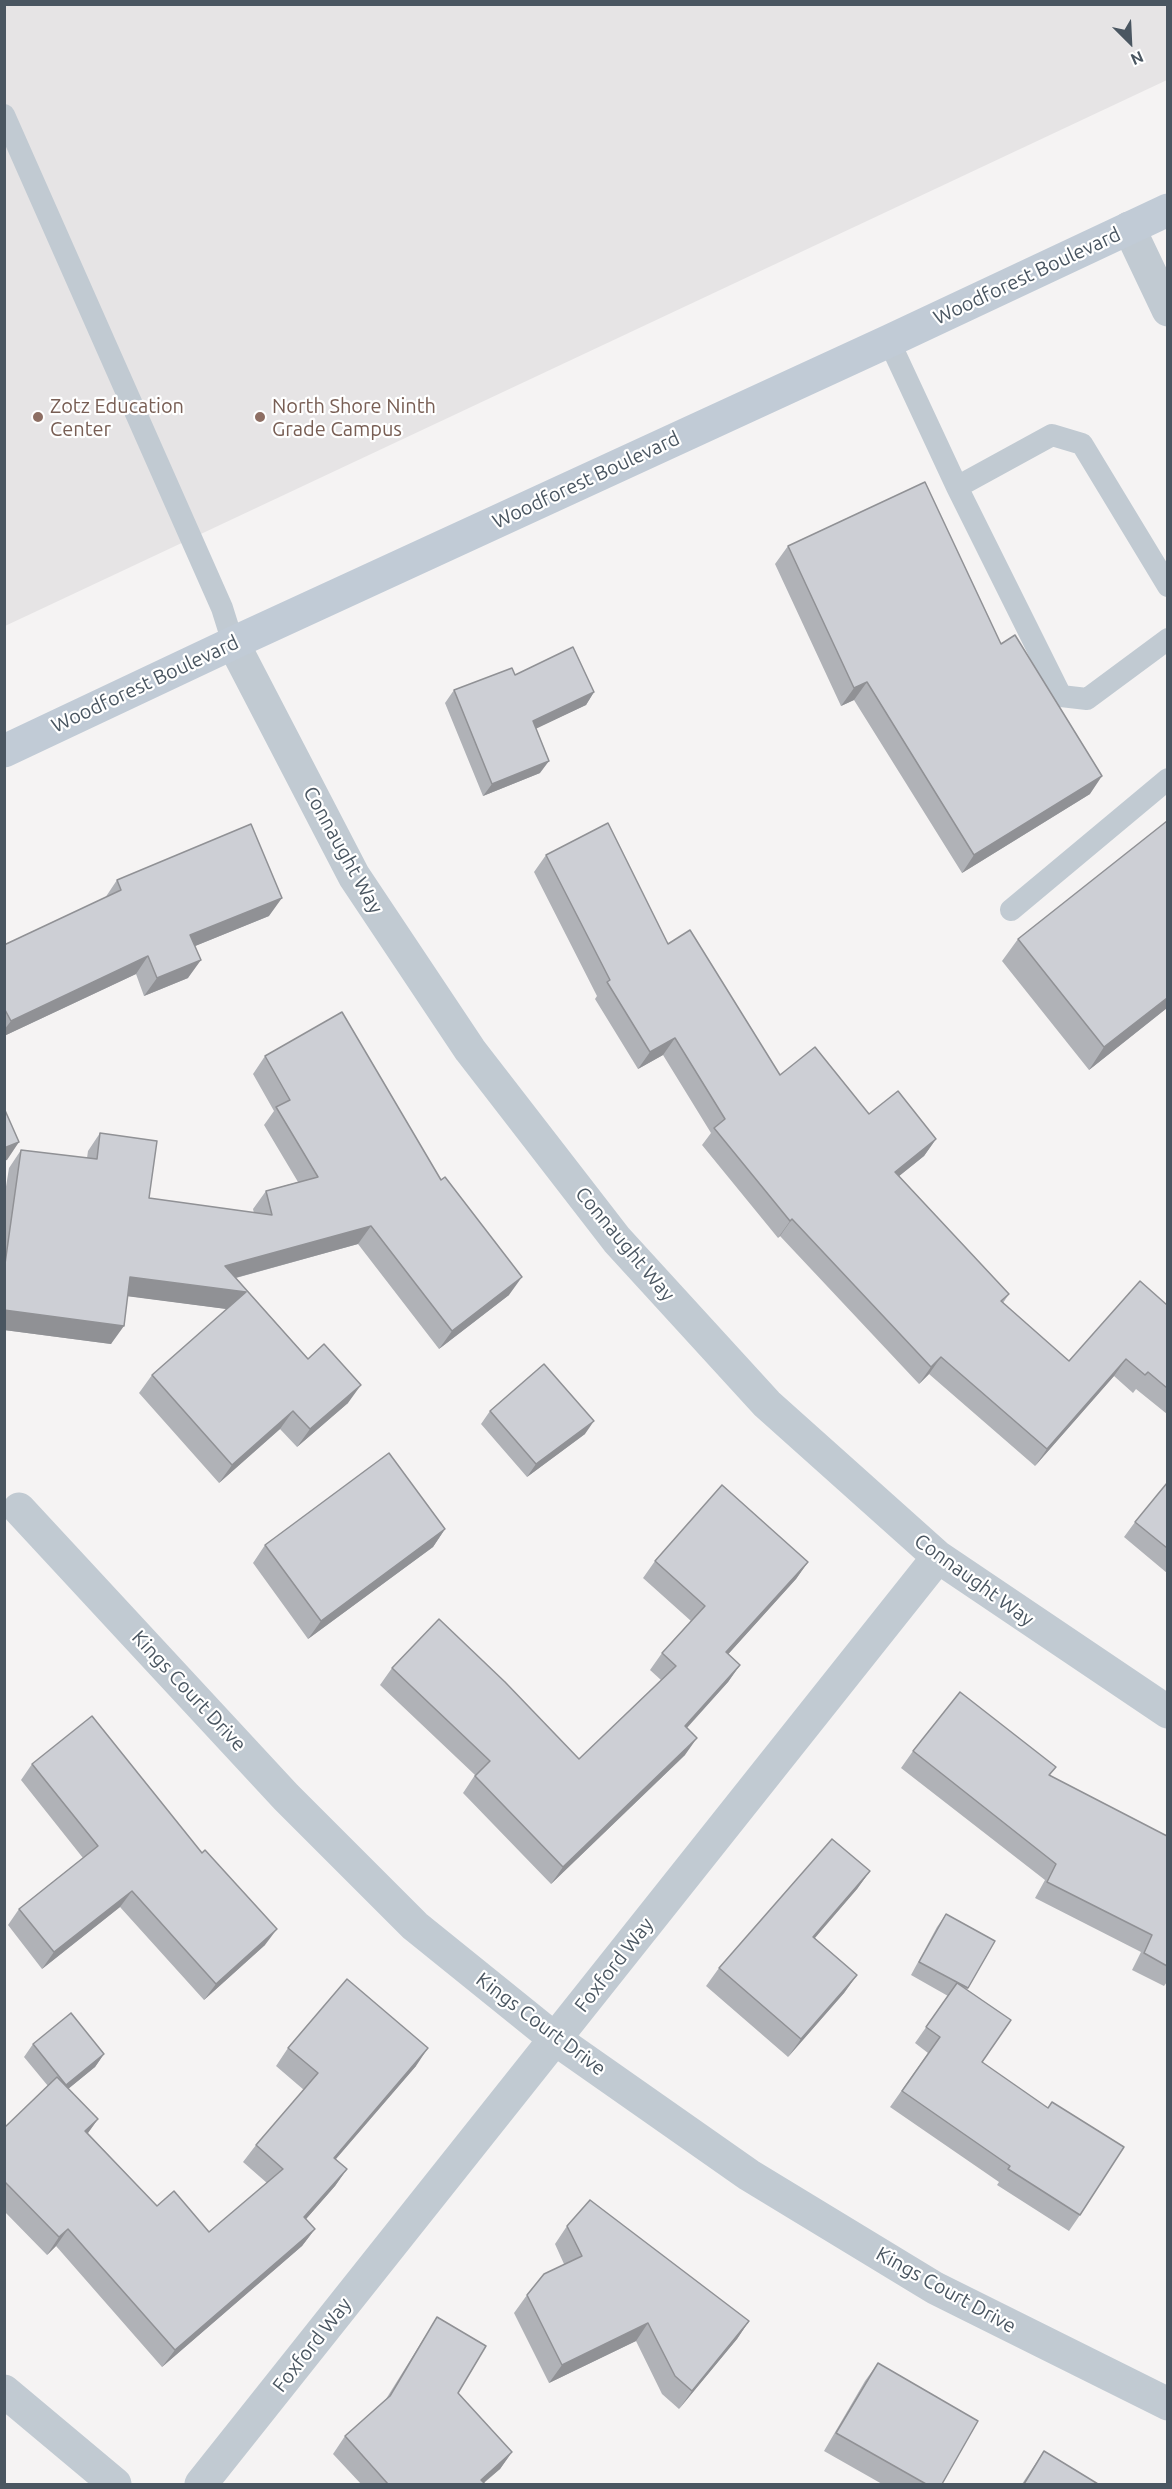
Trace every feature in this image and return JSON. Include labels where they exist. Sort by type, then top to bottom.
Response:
[{"type":"main road","name":"Woodforest Boulevard","points":[[4,750],[1167,210]]},
{"type":"street","points":[[1129,228],[1167,310]]},
{"type":"street","name":"Connaught Way","points":[[233,643],[354,876],[470,1050],[617,1240],[767,1404],[938,1557],[1167,1712]]},
{"type":"street","name":"Kings Court Drive","points":[[18,1509],[286,1797],[415,1926],[555,2038],[749,2175],[925,2282],[1167,2404]]},
{"type":"street","name":"Foxford Way","points":[[201,2484],[938,1557]]},
{"type":"street","points":[[4,2391],[116,2484]]},
{"type":"lane","points":[[4,115],[222,608],[233,643]]},
{"type":"lane","points":[[889,341],[957,487],[1061,696],[1087,699],[1167,639]]},
{"type":"lane","points":[[957,487],[1052,435],[1082,444],[1167,586]]},
{"type":"lane","points":[[1011,910],[1167,779]]},
{"type":"shaded area","name":"North Shore Ninth Grade Campus","points":[[5,5],[1167,5],[1167,80],[5,626]]},
{"type":"building","points":[[925,482],[1001,644],[1015,635],[1102,776],[974,855],[867,682],[854,688],[788,546]]},
{"type":"building","points":[[573,647],[594,692],[533,721],[549,761],[492,784],[454,690],[512,668],[515,675]]},
{"type":"building","points":[[1167,821],[1167,998],[1104,1047],[1018,939]]},
{"type":"building","points":[[608,823],[668,944],[690,930],[780,1075],[815,1047],[869,1114],[898,1091],[936,1139],[895,1172],[1009,1294],[1001,1301],[1069,1361],[1140,1281],[1167,1305],[1167,1388],[1148,1372],[1145,1375],[1126,1359],[1047,1449],[941,1357],[931,1367],[792,1219],[790,1221],[714,1128],[725,1119],[675,1038],[650,1052],[607,982],[610,980],[546,855]]},
{"type":"building","points":[[251,824],[282,898],[190,935],[201,960],[157,978],[148,956],[11,1021],[4,1008],[4,945],[121,890],[117,880]]},
{"type":"building","points":[[342,1012],[441,1180],[445,1177],[522,1277],[452,1331],[371,1226],[225,1266],[308,1359],[324,1344],[361,1385],[310,1429],[293,1411],[232,1465],[152,1375],[246,1292],[130,1277],[124,1326],[4,1310],[4,1271],[21,1150],[97,1159],[100,1133],[157,1141],[149,1198],[272,1215],[266,1191],[318,1177],[276,1107],[290,1100],[265,1056]]},
{"type":"building","points":[[4,1108],[19,1142],[4,1148]]},
{"type":"building","points":[[544,1364],[594,1421],[536,1464],[490,1411]]},
{"type":"building","points":[[389,1453],[445,1529],[321,1621],[265,1545]]},
{"type":"building","points":[[1167,1483],[1167,1548],[1135,1522]]},
{"type":"building","points":[[722,1485],[808,1562],[726,1652],[740,1665],[685,1726],[697,1738],[563,1867],[475,1776],[490,1761],[392,1668],[439,1619],[505,1682],[579,1759],[676,1666],[662,1653],[705,1606],[655,1561]]},
{"type":"building","points":[[960,1692],[1056,1767],[1049,1775],[1167,1836],[1167,1966],[1144,1953],[1152,1935],[1047,1882],[1056,1864],[913,1751]]},
{"type":"building","points":[[92,1716],[202,1853],[205,1850],[277,1929],[216,1984],[132,1891],[54,1952],[19,1909],[98,1846],[32,1764]]},
{"type":"building","points":[[832,1839],[870,1871],[813,1937],[857,1975],[801,2039],[719,1968]]},
{"type":"building","points":[[946,1914],[995,1941],[968,1988],[919,1962]]},
{"type":"building","points":[[347,1979],[428,2048],[334,2158],[347,2169],[304,2217],[315,2229],[175,2350],[68,2229],[59,2237],[4,2181],[4,2128],[57,2077],[98,2119],[85,2131],[157,2206],[174,2191],[209,2232],[283,2169],[256,2145],[318,2073],[288,2048]]},
{"type":"building","points":[[957,1983],[1011,2020],[982,2062],[1048,2108],[1052,2102],[1124,2147],[1080,2215],[1008,2169],[1010,2166],[902,2091],[940,2037],[926,2027]]},
{"type":"building","points":[[71,2013],[104,2054],[66,2085],[33,2044]]},
{"type":"building","points":[[590,2200],[749,2321],[692,2391],[675,2376],[648,2323],[562,2365],[527,2295],[544,2274],[582,2256],[567,2226]]},
{"type":"building","points":[[437,2317],[486,2346],[458,2393],[512,2452],[481,2480],[485,2484],[388,2484],[345,2436],[390,2396]]},
{"type":"building","points":[[878,2363],[978,2421],[942,2484],[926,2484],[836,2433]]},
{"type":"building","points":[[1044,2451],[1098,2484],[1024,2484]]},
{"type":"place","name":"Zotz Education Center","points":[[38,417]]},
{"type":"place","name":"North Shore Ninth Grade Campus","points":[[260,417]]}]
